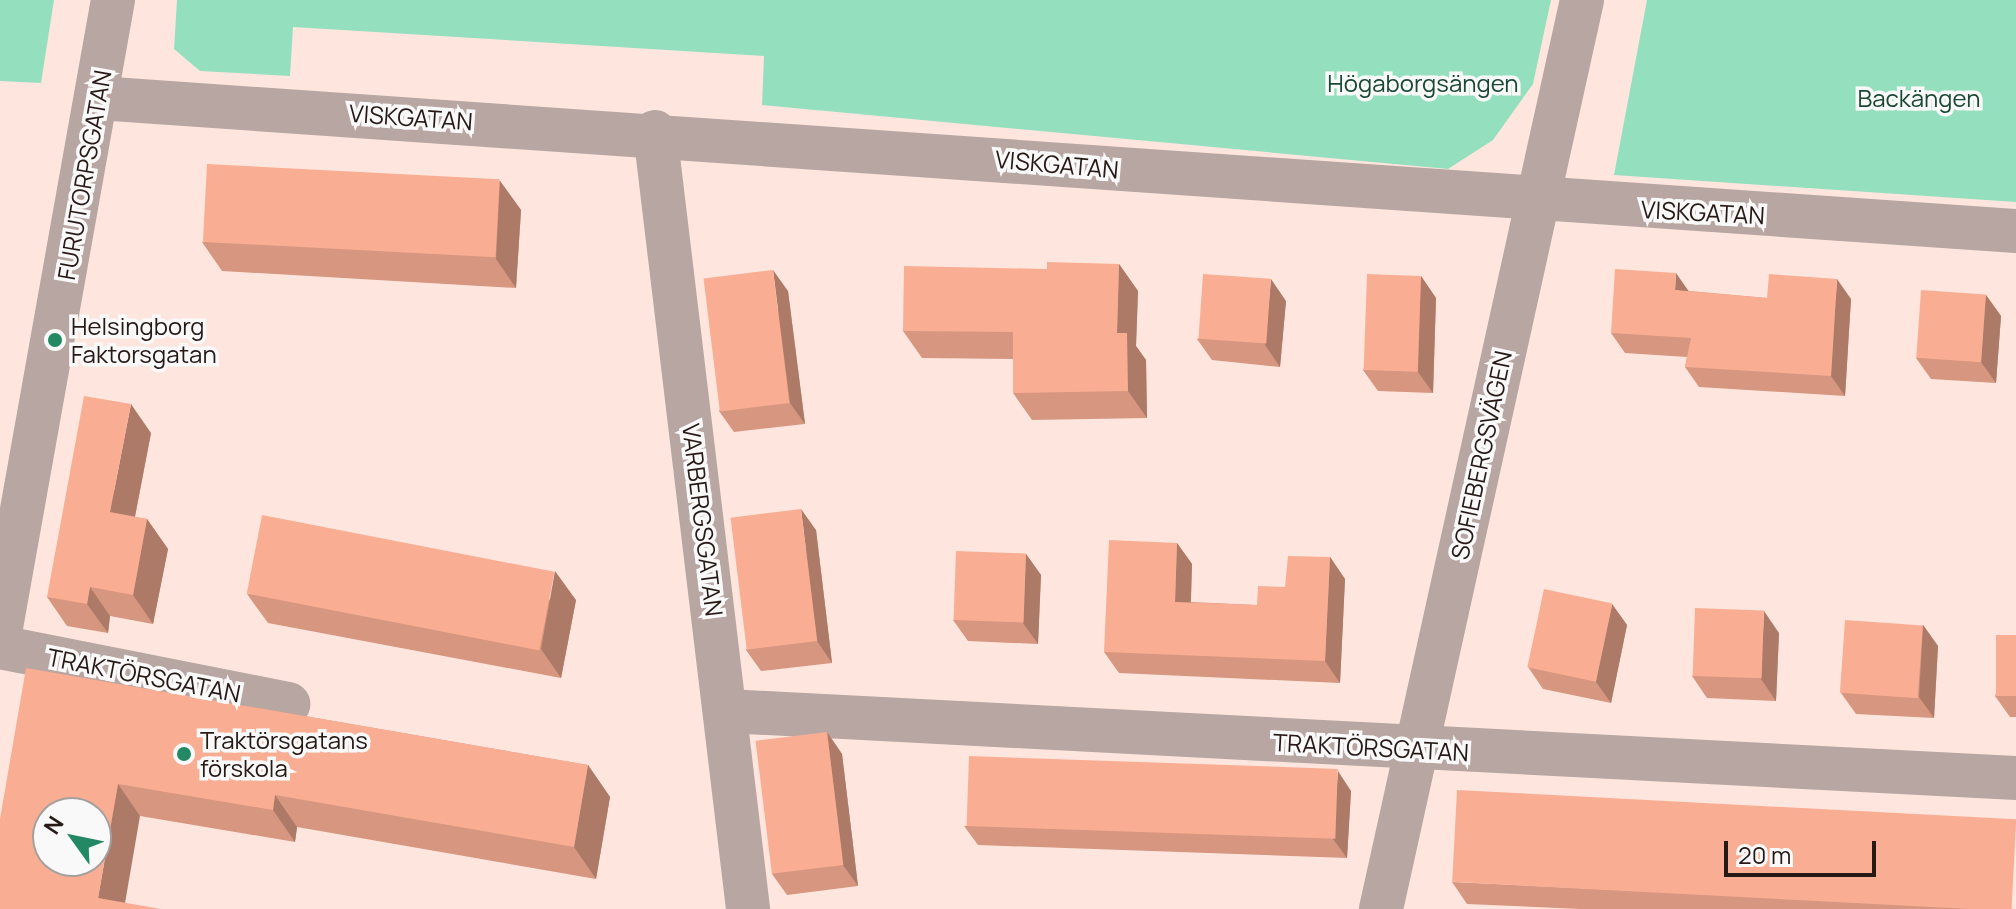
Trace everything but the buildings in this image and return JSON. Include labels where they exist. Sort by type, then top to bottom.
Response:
[{"type":"street","name":"FURUTORPSGATAN","points":[[0,633],[98,98],[113,0]]},
{"type":"street","name":"SOFIEBERGSVÄGEN","points":[[1381,909],[1582,0]]},
{"type":"street","name":"VISKGATAN","points":[[98,98],[655,132],[1537,202],[2016,231]]},
{"type":"street","name":"VARBERGSGATAN","points":[[655,132],[727,711],[748,909]]},
{"type":"street","name":"TRAKTÖRSGATAN","points":[[0,647],[288,704]]},
{"type":"street","name":"TRAKTÖRSGATAN","points":[[727,711],[2016,778]]},
{"type":"green space","points":[[0,0],[54,0],[41,83],[0,81]]},
{"type":"green space","name":"Högaborgsängen","points":[[177,0],[1551,0],[1533,84],[1493,140],[1448,169],[762,105],[764,56],[293,27],[290,76],[200,71],[174,49]]},
{"type":"green space","name":"Backängen","points":[[1647,0],[2016,0],[2016,202],[1614,175]]},
{"type":"place","name":"Helsingborg Faktorsgatan","points":[[55,340]]},
{"type":"place","name":"Traktörsgatans förskola","points":[[184,754]]}]
